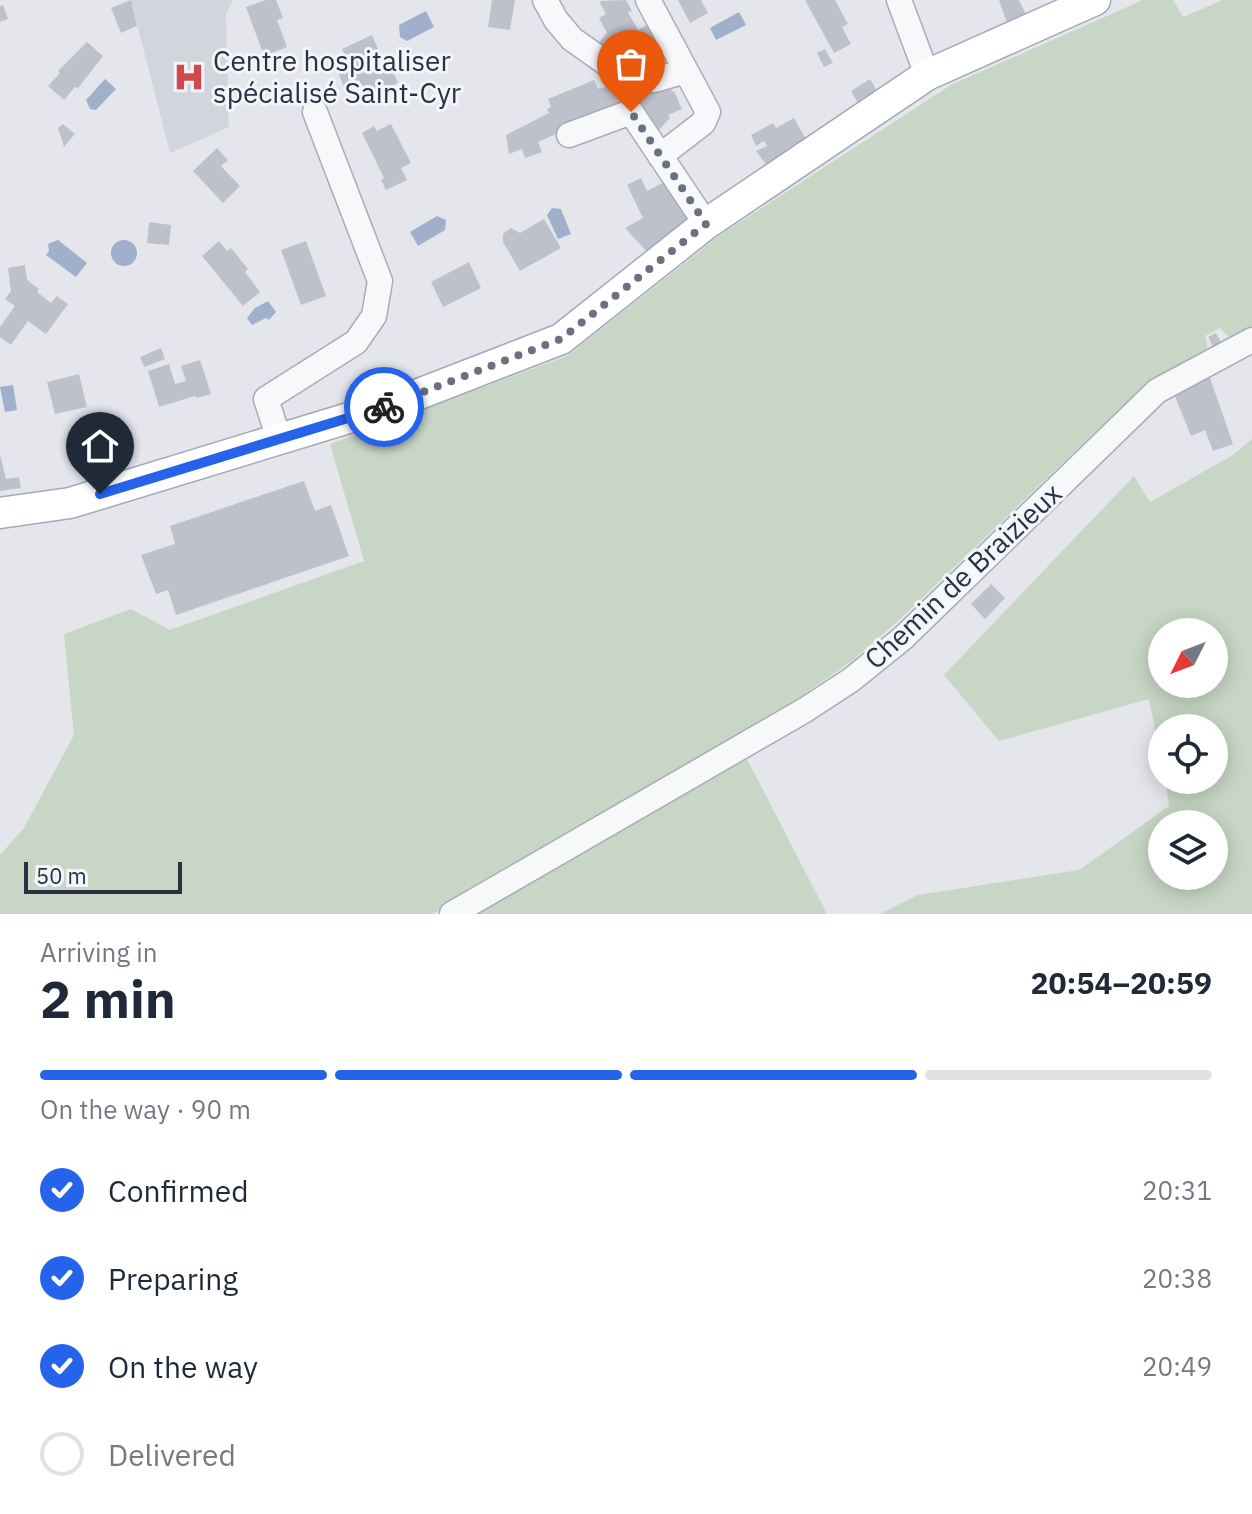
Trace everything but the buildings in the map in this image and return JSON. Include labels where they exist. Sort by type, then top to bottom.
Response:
[{"type":"main road","points":[[0,513],[70,503],[388,406],[561,339],[706,224],[927,75],[1095,0]]},
{"type":"street","points":[[545,0],[572,39],[627,78],[654,80],[686,71]]},
{"type":"street","points":[[648,0],[708,112],[703,123],[660,156]]},
{"type":"street","points":[[899,0],[927,75]]},
{"type":"street","points":[[279,439],[266,399],[356,342],[374,316],[380,281],[315,112]]},
{"type":"street","points":[[569,135],[631,112],[706,224]]},
{"type":"street","name":"Chemin de Braizieux","points":[[452,914],[805,710],[851,680],[903,638],[1157,391],[1252,340]]},
{"type":"shaded area","name":"Centre hospitaliser spécialisé Saint-Cyr","points":[[131,0],[233,0],[226,14],[229,127],[170,153]]},
{"type":"green space","points":[[1143,0],[1173,0],[1183,17],[1223,0],[1252,0],[1252,326],[1230,338],[1220,328],[1205,336],[1208,350],[1142,387],[899,620],[853,660],[797,699],[433,914],[0,914],[0,855],[24,828],[74,735],[64,634],[131,609],[170,630],[364,561],[330,444],[567,356],[720,235],[951,85]]},
{"type":"green space","points":[[1252,439],[1252,914],[879,914],[918,895],[1079,870],[1148,821],[1148,890],[1228,890],[1228,810],[1163,810],[1169,806],[1167,794],[1228,794],[1228,714],[1152,714],[1149,699],[999,741],[944,675],[1134,476],[1150,502],[1233,455]]},
{"type":"green space","points":[[747,759],[827,914],[473,914]]},
{"type":"water","points":[[426,11],[434,27],[407,41],[400,37],[399,25]]},
{"type":"water","points":[[739,12],[746,25],[716,40],[710,28]]},
{"type":"water","points":[[105,79],[116,89],[96,110],[90,109],[86,100]]},
{"type":"water","points":[[552,208],[561,209],[571,234],[558,239],[547,215]]},
{"type":"water","points":[[437,216],[446,220],[445,230],[418,246],[410,232]]},
{"type":"water","points":[[58,240],[87,263],[76,277],[46,255],[48,244]]},
{"type":"water","points":[[124,240],[133,244],[137,253],[133,262],[124,266],[115,262],[111,253],[115,244]]},
{"type":"water","points":[[268,301],[276,312],[269,320],[266,318],[252,325],[247,318],[255,308]]},
{"type":"water","points":[[13,385],[17,410],[5,412],[0,387]]},
{"type":"way so far","points":[[384,407],[561,339],[706,224],[631,112]]},
{"type":"place","name":"Centre hospitaliser spécialisé Saint-Cyr","points":[[189,77]]},
{"type":"route","points":[[100,494],[384,407]]}]
